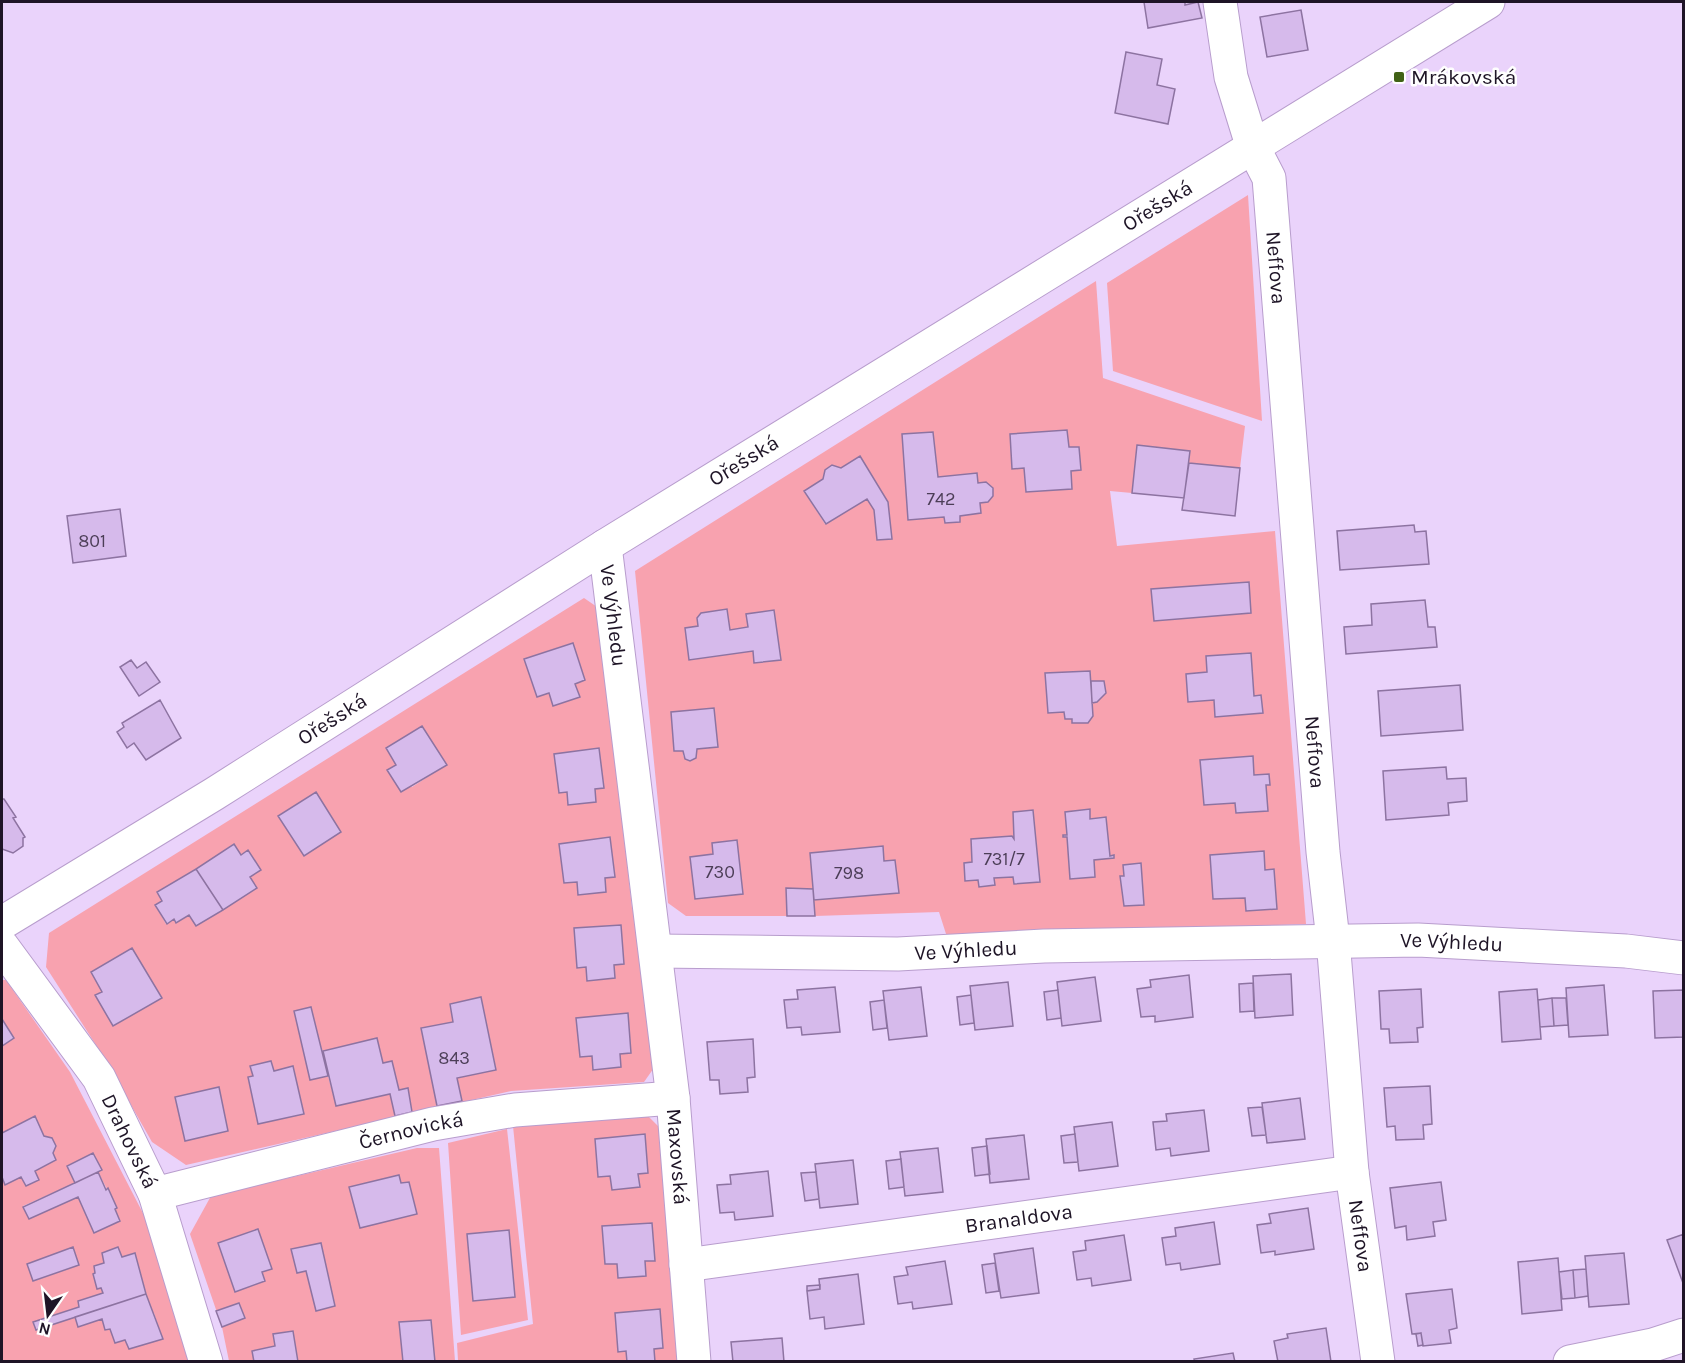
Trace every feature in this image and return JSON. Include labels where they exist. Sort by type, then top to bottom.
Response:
[{"type":"street","points":[[1220,2],[1231,77],[1252,145]]},
{"type":"street","name":"Ořešská","points":[[2,923],[214,794],[604,546],[1252,145],[1488,2]]},
{"type":"street","name":"Neffova","points":[[1252,145],[1269,178],[1323,852],[1333,940],[1352,1172],[1377,1362]]},
{"type":"street","name":"Ve Výhledu","points":[[604,546],[656,951],[898,954],[1044,946],[1418,940],[1626,951],[1683,958]]},
{"type":"street","name":"Drahovská","points":[[2,946],[99,1078],[155,1194],[206,1362]]},
{"type":"street","name":"Maxovská","points":[[656,951],[673,1098],[694,1362]]},
{"type":"street","name":"Černovická","points":[[155,1194],[433,1124],[515,1110],[673,1098]]},
{"type":"street","name":"Branaldova","points":[[686,1265],[1352,1172]]},
{"type":"street","points":[[1570,1362],[1653,1345],[1683,1335]]},
{"type":"shaded area","points":[[1248,195],[1262,421],[1113,371],[1107,283]]},
{"type":"shaded area","points":[[1096,281],[1103,378],[1245,426],[1240,468],[1188,463],[1190,451],[1138,445],[1132,493],[1110,491],[1117,546],[1275,531],[1306,924],[947,937],[939,912],[815,916],[686,916],[668,903],[635,571]],"holes":[[[1067,430],[1069,447],[1079,447],[1081,470],[1071,471],[1072,489],[1026,492],[1024,468],[1012,469],[1010,434]],[[933,432],[938,477],[978,483],[993,488],[993,496],[988,502],[980,503],[981,513],[960,516],[960,522],[946,523],[944,517],[908,520],[902,435]],[[859,457],[892,539],[878,540],[874,510],[867,499],[825,524],[804,491],[823,479],[825,470],[832,465],[841,468]],[[1249,582],[1251,613],[1154,621],[1152,589]],[[727,609],[730,630],[748,627],[747,614],[773,610],[780,660],[755,663],[753,651],[690,660],[685,629],[698,626],[697,618],[702,613]],[[1251,653],[1254,696],[1261,696],[1263,713],[1215,717],[1214,700],[1188,702],[1186,674],[1207,672],[1206,656]],[[1090,671],[1091,681],[1104,681],[1106,693],[1097,702],[1092,703],[1088,722],[1073,723],[1072,719],[1065,719],[1064,712],[1048,713],[1046,674]],[[714,708],[718,747],[697,749],[696,758],[688,760],[683,756],[683,751],[674,751],[671,713]],[[1252,756],[1254,775],[1269,774],[1270,785],[1266,785],[1268,811],[1236,813],[1235,803],[1204,805],[1200,760]],[[1089,809],[1090,819],[1106,818],[1110,856],[1114,857],[1094,860],[1095,877],[1071,879],[1067,837],[1063,837],[1067,835],[1065,812]],[[1033,810],[1040,882],[1014,884],[1013,877],[994,878],[994,885],[979,887],[978,880],[966,881],[972,862],[971,840],[1012,836],[1014,839],[1013,812]],[[737,840],[743,894],[713,854],[712,843]],[[883,847],[884,861],[895,860],[898,893],[814,900],[810,853]],[[1210,855],[1265,870],[1274,870],[1277,909],[1246,911],[1245,898],[1213,899]],[[1124,876],[1144,905],[1124,906],[1121,877]]]},
{"type":"shaded area","points":[[584,598],[600,609],[632,908],[644,936],[656,1065],[644,1082],[511,1091],[186,1165],[152,1142],[103,1056],[46,967],[49,933]],"holes":[[[572,643],[585,680],[575,684],[580,697],[549,693],[537,697],[524,659]],[[422,726],[446,765],[412,787],[388,771],[396,765],[386,748]],[[599,748],[604,787],[595,789],[596,802],[569,805],[567,792],[559,793],[554,754]],[[316,792],[341,832],[304,855],[278,816]],[[610,837],[615,876],[605,878],[579,895],[577,882],[564,883],[559,844]],[[233,844],[241,855],[248,851],[250,877],[223,910],[196,926],[189,915],[176,923],[174,919],[166,924],[155,905],[162,901],[157,892],[213,859]],[[620,925],[624,964],[614,965],[615,978],[587,981],[586,967],[577,968],[574,928]],[[132,948],[161,998],[96,995],[102,992],[91,972]],[[481,997],[496,1069],[457,1078],[462,1101],[438,1106],[421,1029],[453,1022],[450,1004]],[[627,1013],[631,1053],[620,1054],[621,1067],[593,1070],[592,1056],[580,1057],[577,1018]],[[377,1038],[383,1063],[399,1090],[408,1088],[412,1112],[395,1116],[390,1094],[336,1106],[328,1076],[310,1080],[320,1046],[323,1051]],[[271,1061],[274,1071],[293,1067],[304,1114],[258,1124],[248,1077],[253,1076],[250,1066]],[[219,1088],[228,1131],[185,1141],[175,1097]]]},
{"type":"shaded area","points":[[2,980],[6,980],[70,1072],[147,1221],[191,1361],[2,1361],[2,1177],[5,1184],[21,1177],[26,1186],[35,1171],[56,1160],[52,1138],[44,1136],[35,1117],[2,1133],[2,1046],[14,1038],[2,1019]],"holes":[[[93,1153],[102,1170],[98,1172],[117,1208],[115,1209],[120,1221],[94,1233],[78,1197],[28,1218],[23,1206],[75,1183],[67,1166]],[[73,1247],[79,1265],[34,1281],[28,1264]],[[134,1253],[162,1338],[129,1349],[125,1340],[115,1343],[110,1329],[105,1330],[102,1319],[78,1327],[75,1317],[36,1329],[34,1322],[79,1307],[78,1301],[103,1293],[101,1288],[97,1288],[93,1274],[95,1273],[94,1267]]]},
{"type":"shaded area","points":[[646,1114],[661,1129],[679,1361],[655,1361],[654,1349],[663,1348],[659,1309],[615,1313],[618,1351],[626,1351],[627,1361],[458,1361],[457,1343],[533,1324],[513,1126]],"holes":[[[645,1135],[648,1172],[638,1174],[639,1187],[612,1190],[610,1176],[598,1177],[595,1139]],[[652,1223],[655,1260],[645,1261],[646,1275],[617,1264],[605,1264],[602,1226]]]},
{"type":"shaded area","points":[[507,1129],[528,1320],[461,1335],[448,1143]],"holes":[[[509,1230],[515,1297],[473,1301],[467,1234]]]},
{"type":"shaded area","points":[[417,1148],[439,1148],[455,1361],[435,1361],[431,1320],[399,1323],[403,1361],[298,1361],[292,1331],[273,1334],[275,1346],[252,1351],[254,1361],[229,1361],[222,1327],[190,1234],[211,1196]],"holes":[[[398,1175],[401,1183],[409,1182],[417,1214],[360,1227],[350,1187]],[[258,1229],[265,1281],[235,1291],[219,1243]],[[321,1243],[335,1306],[316,1310],[306,1271],[297,1273],[292,1249]]]},
{"type":"building","points":[[1144,2],[1185,2],[1185,5],[1198,2],[1202,18],[1148,28]]},
{"type":"building","points":[[1301,10],[1308,50],[1267,57],[1260,17]]},
{"type":"building","points":[[1126,52],[1162,59],[1157,85],[1175,89],[1168,124],[1115,113]]},
{"type":"building","points":[[1067,430],[1069,447],[1079,447],[1081,470],[1071,471],[1072,489],[1026,492],[1024,468],[1012,469],[1010,434]]},
{"type":"building","points":[[933,432],[938,477],[977,473],[978,483],[986,482],[993,488],[993,496],[988,502],[980,503],[981,513],[960,516],[960,522],[945,523],[944,517],[908,520],[902,434]]},
{"type":"building","points":[[1137,445],[1190,451],[1184,498],[1132,493]]},
{"type":"building","points":[[860,456],[888,502],[892,539],[877,540],[874,510],[867,499],[826,524],[804,491],[823,479],[825,470],[832,465],[841,468]]},
{"type":"building","points":[[1189,463],[1240,468],[1235,516],[1182,510]]},
{"type":"building","points":[[120,509],[126,556],[73,563],[67,516]]},
{"type":"building","points":[[1414,525],[1415,532],[1426,531],[1429,564],[1340,570],[1337,531]]},
{"type":"building","points":[[1249,582],[1251,613],[1154,621],[1151,589]]},
{"type":"building","points":[[1425,600],[1428,627],[1435,627],[1437,647],[1346,654],[1344,627],[1372,625],[1371,604]]},
{"type":"building","points":[[727,609],[730,630],[748,627],[746,614],[774,610],[781,660],[754,663],[753,651],[689,660],[685,628],[698,626],[697,618],[701,613]]},
{"type":"building","points":[[573,643],[585,680],[575,684],[580,697],[553,706],[549,693],[537,697],[524,659]]},
{"type":"building","points":[[1251,653],[1254,696],[1261,695],[1263,713],[1215,717],[1214,700],[1188,702],[1186,674],[1207,672],[1206,656]]},
{"type":"building","points":[[131,660],[137,668],[146,662],[160,682],[139,696],[120,667]]},
{"type":"building","points":[[1090,671],[1093,716],[1088,723],[1072,723],[1072,719],[1065,719],[1064,712],[1048,713],[1045,673]]},
{"type":"building","points":[[1091,681],[1104,681],[1106,693],[1097,702],[1092,703]]},
{"type":"building","points":[[1460,685],[1463,730],[1381,736],[1378,691]]},
{"type":"building","points":[[160,700],[181,738],[146,760],[134,743],[127,748],[117,732],[124,727],[122,723]]},
{"type":"building","points":[[714,708],[718,747],[697,749],[696,758],[690,761],[685,759],[683,751],[674,751],[671,712]]},
{"type":"building","points":[[422,726],[447,765],[401,792],[387,770],[396,765],[386,748]]},
{"type":"building","points":[[599,748],[604,788],[595,789],[596,802],[568,805],[567,792],[559,793],[554,754]]},
{"type":"building","points":[[1253,756],[1254,775],[1269,774],[1270,785],[1266,785],[1268,811],[1236,813],[1235,803],[1204,805],[1200,760]]},
{"type":"building","points":[[1446,767],[1447,779],[1466,778],[1467,801],[1448,803],[1449,815],[1386,820],[1383,771]]},
{"type":"building","points":[[316,792],[341,832],[304,856],[278,816]]},
{"type":"building","points":[[2,799],[16,817],[13,818],[25,837],[23,846],[13,853],[2,849]]},
{"type":"building","points":[[1090,809],[1090,819],[1106,817],[1110,856],[1114,855],[1114,858],[1094,860],[1095,877],[1070,879],[1067,837],[1063,837],[1067,835],[1065,812]]},
{"type":"building","points":[[1033,810],[1040,882],[1014,884],[1013,877],[994,878],[995,885],[979,887],[978,880],[965,881],[964,863],[972,862],[971,839],[1012,836],[1014,839],[1013,812]]},
{"type":"building","points":[[610,837],[615,877],[605,878],[606,892],[578,895],[577,882],[564,883],[559,844]]},
{"type":"building","points":[[737,840],[743,894],[695,899],[690,857],[713,854],[712,843]]},
{"type":"building","points":[[234,844],[241,855],[248,850],[261,870],[250,877],[257,888],[223,910],[196,869]]},
{"type":"building","points":[[883,846],[884,861],[895,860],[899,893],[814,900],[810,853]]},
{"type":"building","points":[[1264,851],[1265,870],[1274,869],[1277,909],[1246,911],[1245,898],[1213,899],[1210,855]]},
{"type":"building","points":[[1141,863],[1144,905],[1124,906],[1120,876],[1124,876],[1123,865]]},
{"type":"building","points":[[196,869],[223,910],[196,926],[189,915],[176,923],[174,919],[167,924],[155,905],[162,901],[157,892]]},
{"type":"building","points":[[786,888],[813,889],[815,916],[787,916]]},
{"type":"building","points":[[621,925],[624,964],[614,965],[615,978],[587,981],[586,967],[577,968],[574,928]]},
{"type":"building","points":[[132,948],[162,998],[113,1026],[95,995],[102,992],[91,972]]},
{"type":"building","points":[[1291,974],[1293,1015],[1255,1018],[1253,976]]},
{"type":"building","points":[[1189,975],[1193,1017],[1155,1022],[1155,1016],[1141,1017],[1137,989],[1151,987],[1150,980]]},
{"type":"building","points":[[1095,977],[1101,1021],[1062,1026],[1057,982]]},
{"type":"building","points":[[1008,982],[1013,1026],[975,1030],[970,986]]},
{"type":"building","points":[[1253,983],[1254,1011],[1240,1012],[1239,984]]},
{"type":"building","points":[[1604,985],[1608,1035],[1569,1037],[1566,988]]},
{"type":"building","points":[[835,987],[840,1032],[802,1035],[801,1027],[787,1028],[784,1000],[798,999],[797,990]]},
{"type":"building","points":[[921,987],[927,1036],[889,1040],[883,991]]},
{"type":"building","points":[[1421,989],[1423,1027],[1417,1028],[1418,1042],[1390,1043],[1389,1029],[1381,1029],[1379,991]]},
{"type":"building","points":[[1537,989],[1541,1039],[1502,1042],[1499,992]]},
{"type":"building","points":[[1058,990],[1061,1018],[1047,1020],[1044,992]]},
{"type":"building","points":[[1684,990],[1684,1037],[1655,1038],[1653,991]]},
{"type":"building","points":[[971,995],[974,1023],[960,1025],[957,997]]},
{"type":"building","points":[[481,997],[496,1070],[457,1078],[462,1101],[437,1106],[421,1028],[453,1022],[450,1004]]},
{"type":"building","points":[[1552,998],[1554,1026],[1540,1027],[1538,1000]]},
{"type":"building","points":[[1552,998],[1566,998],[1568,1025],[1554,1026]]},
{"type":"building","points":[[884,1000],[887,1028],[873,1030],[870,1002]]},
{"type":"building","points":[[311,1007],[328,1076],[310,1080],[294,1011]]},
{"type":"building","points":[[628,1013],[631,1053],[620,1054],[621,1067],[593,1070],[592,1056],[580,1057],[576,1018]]},
{"type":"building","points":[[2,1019],[14,1038],[2,1046]]},
{"type":"building","points":[[377,1038],[383,1063],[392,1061],[399,1090],[408,1088],[412,1112],[395,1116],[390,1094],[336,1106],[323,1051]]},
{"type":"building","points":[[753,1039],[755,1077],[747,1078],[748,1092],[720,1094],[719,1080],[710,1080],[707,1042]]},
{"type":"building","points":[[271,1061],[274,1071],[293,1066],[304,1114],[258,1124],[248,1077],[253,1076],[250,1066]]},
{"type":"building","points":[[1430,1086],[1432,1124],[1423,1125],[1424,1139],[1396,1140],[1395,1126],[1387,1127],[1384,1088]]},
{"type":"building","points":[[219,1087],[228,1131],[185,1141],[175,1097]]},
{"type":"building","points":[[1300,1098],[1305,1139],[1267,1143],[1262,1103]]},
{"type":"building","points":[[1262,1107],[1266,1135],[1252,1136],[1248,1108]]},
{"type":"building","points":[[1204,1110],[1209,1151],[1171,1156],[1170,1148],[1156,1150],[1153,1122],[1167,1121],[1166,1114]]},
{"type":"building","points":[[35,1116],[44,1136],[52,1138],[56,1146],[53,1153],[56,1160],[35,1171],[39,1180],[26,1186],[21,1177],[5,1185],[2,1177],[2,1133]]},
{"type":"building","points":[[1112,1122],[1118,1166],[1079,1171],[1074,1127]]},
{"type":"building","points":[[645,1134],[648,1173],[638,1174],[640,1187],[612,1190],[610,1176],[598,1177],[595,1139]]},
{"type":"building","points":[[1075,1134],[1078,1162],[1064,1163],[1061,1136]]},
{"type":"building","points":[[1024,1135],[1029,1179],[990,1183],[986,1139]]},
{"type":"building","points":[[987,1146],[990,1174],[975,1176],[972,1148]]},
{"type":"building","points":[[938,1148],[943,1192],[905,1196],[900,1152]]},
{"type":"building","points":[[93,1153],[102,1170],[75,1183],[67,1166]]},
{"type":"building","points":[[901,1159],[904,1187],[889,1189],[886,1161]]},
{"type":"building","points":[[853,1160],[858,1204],[820,1208],[815,1164]]},
{"type":"building","points":[[768,1171],[773,1216],[735,1220],[734,1212],[720,1213],[717,1185],[731,1184],[730,1175]]},
{"type":"building","points":[[98,1172],[117,1208],[115,1209],[120,1221],[94,1233],[78,1197],[29,1219],[23,1207]]},
{"type":"building","points":[[816,1172],[819,1199],[805,1201],[801,1173]]},
{"type":"building","points":[[399,1175],[401,1183],[409,1182],[417,1214],[360,1228],[349,1187]]},
{"type":"building","points":[[1441,1182],[1446,1220],[1433,1222],[1435,1236],[1407,1240],[1406,1226],[1395,1228],[1390,1188]]},
{"type":"building","points":[[1308,1208],[1314,1249],[1275,1255],[1275,1251],[1261,1253],[1257,1225],[1271,1223],[1269,1214]]},
{"type":"building","points":[[1214,1222],[1220,1264],[1181,1270],[1180,1263],[1166,1265],[1162,1238],[1176,1236],[1175,1228]]},
{"type":"building","points":[[652,1223],[655,1261],[645,1261],[646,1276],[618,1278],[617,1264],[605,1264],[602,1226]]},
{"type":"building","points":[[258,1229],[272,1269],[262,1272],[265,1281],[235,1292],[218,1243]]},
{"type":"building","points":[[509,1230],[515,1297],[473,1301],[467,1234]]},
{"type":"building","points":[[1684,1234],[1684,1283],[1683,1283],[1667,1240]]},
{"type":"building","points":[[1124,1235],[1131,1280],[1092,1286],[1091,1278],[1077,1280],[1073,1252],[1086,1250],[1085,1241]]},
{"type":"building","points":[[321,1243],[335,1306],[316,1311],[306,1271],[297,1273],[291,1249]]},
{"type":"building","points":[[73,1247],[79,1265],[33,1281],[27,1264]]},
{"type":"building","points":[[118,1247],[122,1257],[135,1253],[146,1294],[36,1330],[33,1322],[79,1307],[78,1301],[103,1293],[101,1288],[97,1289],[93,1274],[95,1273],[94,1266],[104,1263],[102,1253]]},
{"type":"building","points":[[1033,1248],[1039,1293],[1001,1298],[994,1254]]},
{"type":"building","points":[[1624,1253],[1629,1304],[1589,1307],[1585,1256]]},
{"type":"building","points":[[1558,1258],[1562,1310],[1522,1314],[1518,1262]]},
{"type":"building","points":[[945,1261],[952,1304],[913,1309],[912,1302],[898,1304],[894,1277],[908,1275],[906,1267]]},
{"type":"building","points":[[995,1263],[999,1291],[986,1293],[982,1265]]},
{"type":"building","points":[[1586,1269],[1588,1296],[1575,1298],[1573,1270]]},
{"type":"building","points":[[1573,1270],[1575,1298],[1562,1299],[1559,1272]]},
{"type":"building","points":[[858,1274],[864,1324],[825,1329],[824,1317],[810,1319],[807,1291],[820,1289],[819,1279]]},
{"type":"building","points":[[820,1285],[820,1289],[807,1291],[807,1286]]},
{"type":"building","points":[[1452,1289],[1457,1328],[1449,1330],[1451,1343],[1423,1346],[1421,1333],[1412,1334],[1406,1294]]},
{"type":"building","points":[[146,1294],[163,1339],[129,1349],[125,1340],[115,1343],[110,1329],[105,1330],[102,1319],[78,1327],[75,1317]]},
{"type":"building","points":[[239,1303],[245,1318],[222,1327],[216,1311]]},
{"type":"building","points":[[660,1309],[663,1348],[654,1349],[655,1362],[627,1362],[626,1351],[618,1352],[615,1313]]},
{"type":"building","points":[[431,1320],[435,1362],[403,1362],[399,1322]]},
{"type":"building","points":[[1326,1328],[1331,1362],[1278,1362],[1274,1341],[1288,1338],[1287,1334]]},
{"type":"building","points":[[293,1331],[298,1362],[254,1362],[252,1351],[275,1346],[273,1334]]},
{"type":"building","points":[[1421,1333],[1423,1345],[1418,1346],[1416,1334]]},
{"type":"building","points":[[782,1338],[784,1362],[733,1362],[731,1342]]},
{"type":"building","points":[[1233,1353],[1235,1362],[1195,1362],[1194,1359]]},
{"type":"place","name":"Mrákovská","points":[[1399,77]]}]
